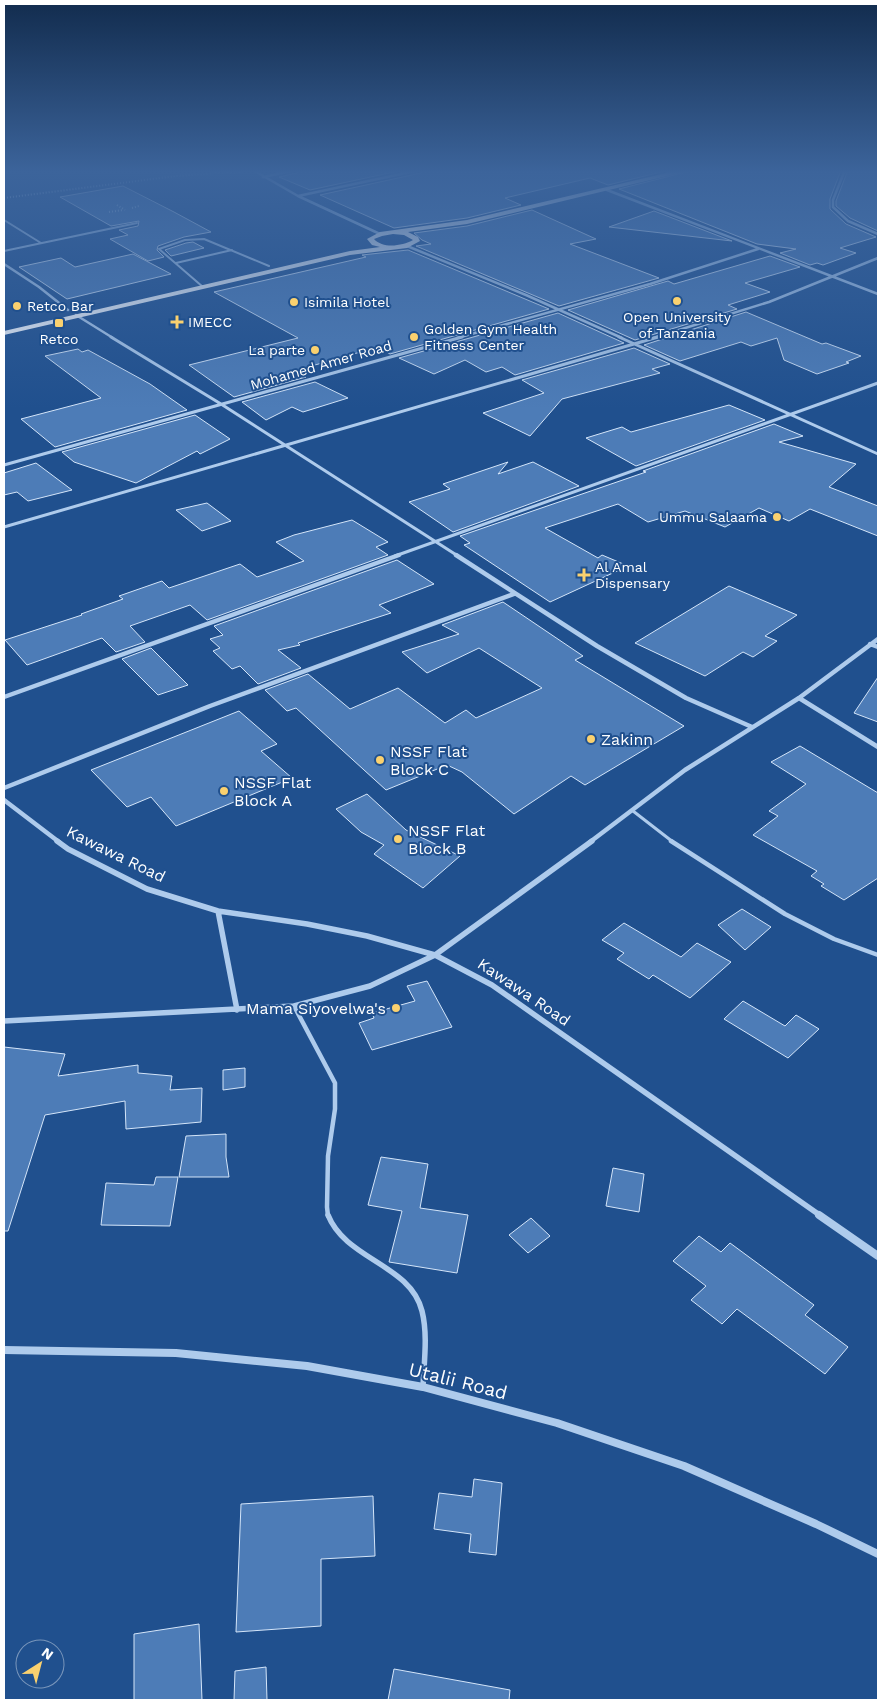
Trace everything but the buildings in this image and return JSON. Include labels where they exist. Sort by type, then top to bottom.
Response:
[{"type":"highway","points":[[4,325],[269,266],[332,250]]},
{"type":"highway","points":[[4,333],[76,315],[373,250]]},
{"type":"street","points":[[420,250],[878,454]]},
{"type":"street","name":"Mohamed Amer Road","points":[[4,465],[650,284],[756,250]]},
{"type":"street","points":[[759,250],[878,294]]},
{"type":"street","points":[[4,528],[282,445],[702,324],[770,302],[878,258]]},
{"type":"street","points":[[4,264],[39,287],[68,310]]},
{"type":"street","points":[[76,315],[221,404],[514,594],[686,698],[752,727]]},
{"type":"street","points":[[4,696],[878,383]]},
{"type":"street","points":[[4,788],[210,706],[514,594]]},
{"type":"street","points":[[4,1021],[294,1006],[370,986],[435,955],[633,811],[686,770],[799,698],[878,639]]},
{"type":"street","points":[[870,644],[878,647]]},
{"type":"street","points":[[799,698],[878,747]]},
{"type":"street","name":"Kawawa Road","points":[[4,800],[68,849],[147,888],[218,911],[307,924],[367,936],[435,955],[492,985],[878,1256]]},
{"type":"street","points":[[218,911],[236,1010]]},
{"type":"street","name":"Utalii Road","points":[[4,1350],[176,1353],[307,1366],[424,1387],[557,1423],[684,1466],[816,1524],[878,1554]]},
{"type":"lane","points":[[160,250],[203,287]]},
{"type":"lane","points":[[176,263],[233,250],[269,266]]},
{"type":"lane","points":[[633,811],[667,838],[785,914],[834,939],[878,955]]},
{"type":"lane","points":[[294,1006],[335,1083],[337,1096],[328,1158],[327,1212],[336,1229],[349,1244],[398,1277],[409,1286],[419,1301],[424,1323],[424,1387]]},
{"type":"place","name":"Open University of Tanzania","points":[[677,301]]},
{"type":"place","name":"Isimila Hotel","points":[[294,302]]},
{"type":"place","name":"Retco Bar","points":[[17,306]]},
{"type":"place","name":"IMECC","points":[[177,322]]},
{"type":"place","name":"Retco","points":[[59,323]]},
{"type":"place","name":"Golden Gym Health Fitness Center","points":[[414,337]]},
{"type":"place","name":"La parte","points":[[315,350]]},
{"type":"place","name":"Ummu Salaama","points":[[777,517]]},
{"type":"place","name":"Al Amal Dispensary","points":[[584,575]]},
{"type":"place","name":"Zakinn","points":[[591,739]]},
{"type":"place","name":"NSSF Flat Block C","points":[[380,760]]},
{"type":"place","name":"NSSF Flat Block A","points":[[224,791]]},
{"type":"place","name":"NSSF Flat Block B","points":[[398,839]]},
{"type":"place","name":"Mama Siyovelwa's","points":[[396,1008]]}]
